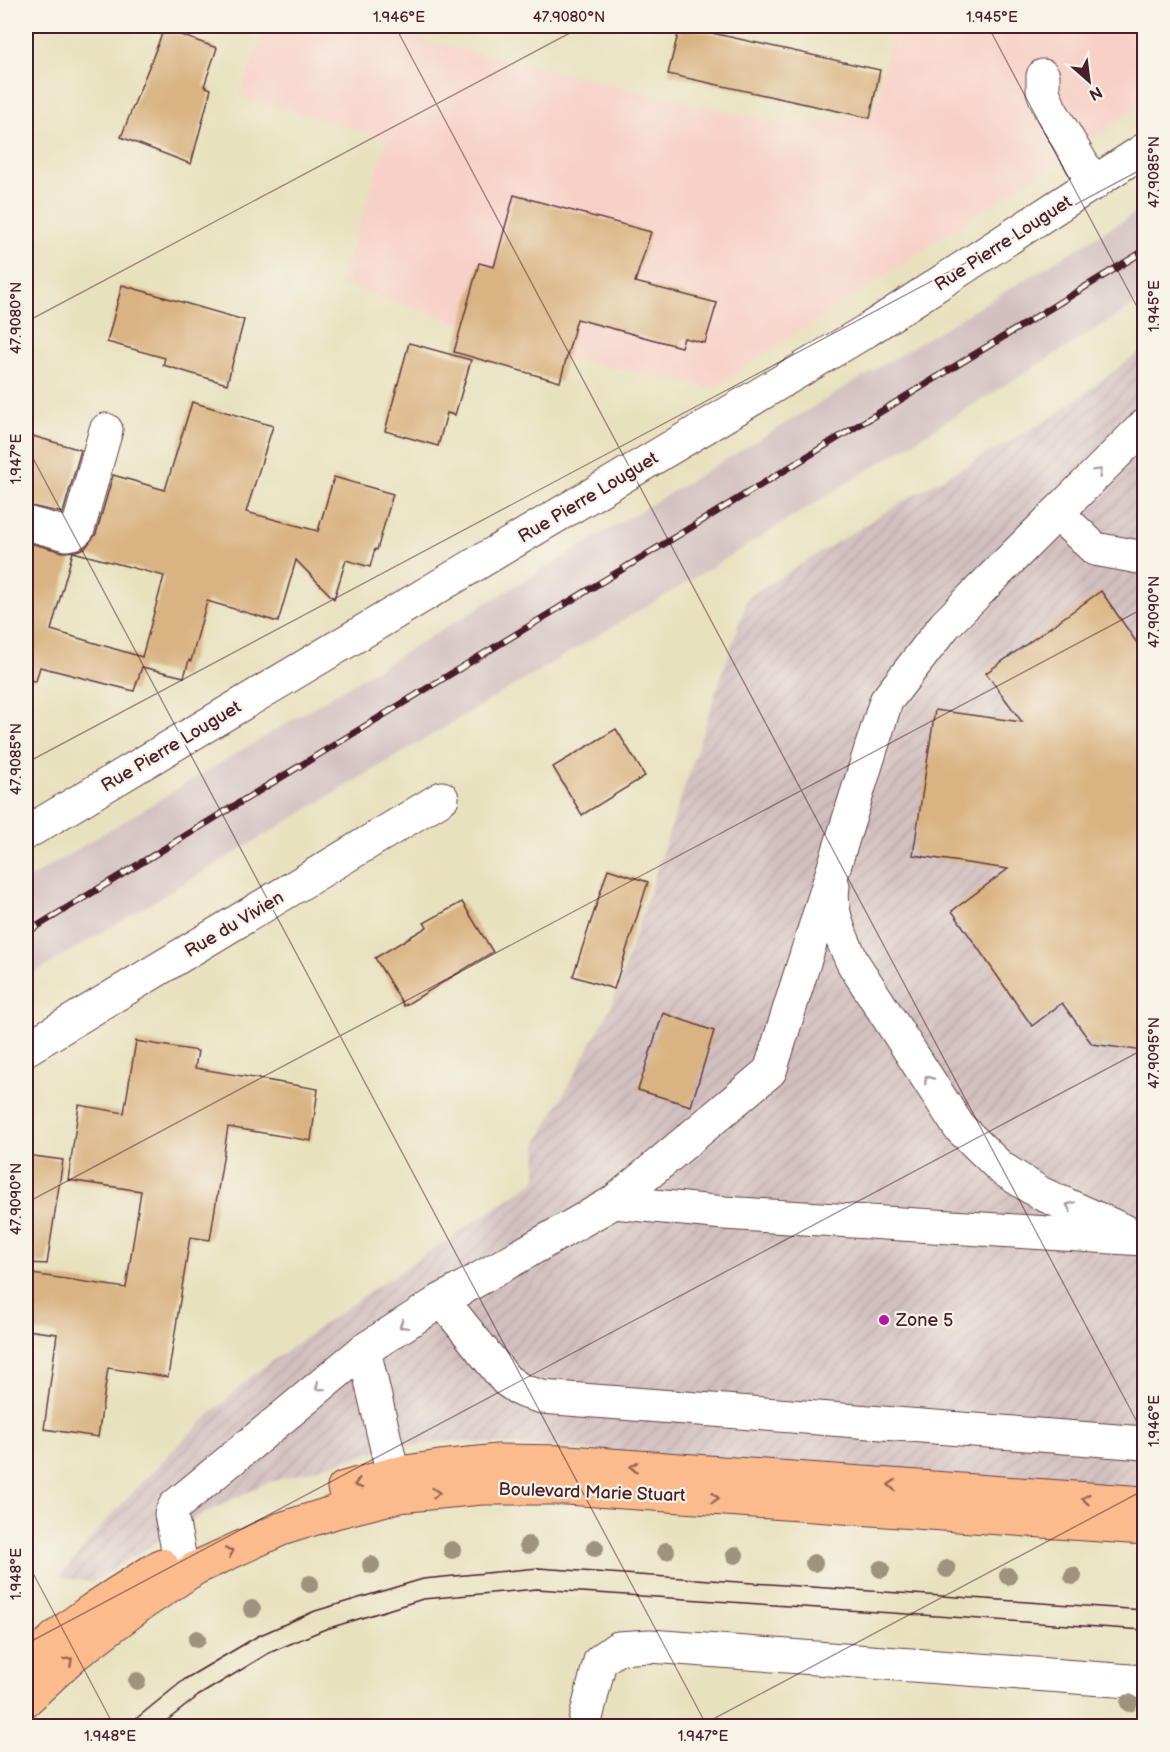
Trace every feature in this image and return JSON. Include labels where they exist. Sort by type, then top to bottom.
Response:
[{"type":"main road","points":[[26,1665],[44,1646],[89,1610],[201,1540],[274,1508],[395,1485],[498,1461],[568,1462],[1144,1503]]},
{"type":"main road","name":"Boulevard Marie Stuart","points":[[26,1700],[74,1655],[139,1606],[196,1568],[281,1529],[335,1512],[395,1485],[567,1488],[1144,1528]]},
{"type":"street","points":[[1042,76],[1043,91],[1050,109],[1094,184]]},
{"type":"street","name":"Rue Pierre Louguet","points":[[26,833],[866,331],[1144,150]]},
{"type":"street","points":[[179,1554],[171,1514],[175,1506],[364,1350],[442,1300],[614,1202],[770,1071],[886,701],[945,625],[1144,426]]},
{"type":"street","points":[[26,523],[67,534],[74,533],[78,529],[106,430]]},
{"type":"street","points":[[1057,513],[1095,549],[1144,558]]},
{"type":"street","name":"Rue du Vivien","points":[[26,1049],[442,798]]},
{"type":"street","points":[[837,859],[832,892],[840,934],[853,963],[959,1127],[1001,1168],[1040,1193],[1144,1239]]},
{"type":"street","points":[[614,1202],[723,1213],[1144,1239]]},
{"type":"street","points":[[442,1300],[506,1380],[522,1391],[542,1397],[1144,1443]]},
{"type":"street","points":[[364,1350],[395,1485]]},
{"type":"street","points":[[584,1726],[600,1661],[618,1648],[650,1646],[1144,1682]]},
{"type":"shaded area","points":[[267,26],[361,26],[783,125],[875,115],[892,26],[1144,26],[1144,104],[712,389],[563,357],[340,284],[387,139],[239,96]]},
{"type":"shaded area","points":[[1144,208],[1144,299],[712,567],[26,978],[26,880]]},
{"type":"shaded area","points":[[1144,349],[1144,1489],[451,1441],[387,1448],[264,1484],[195,1518],[92,1582],[60,1577],[103,1524],[175,1448],[250,1377],[369,1292],[536,1181],[537,1143],[611,1007],[748,597],[910,497],[1054,416]]},
{"type":"building","points":[[680,26],[880,70],[870,118],[668,74]]},
{"type":"building","points":[[164,29],[217,48],[204,86],[211,89],[191,164],[121,137]]},
{"type":"building","points":[[514,195],[651,232],[635,282],[717,303],[705,343],[684,338],[681,347],[577,319],[560,382],[454,352],[479,263],[494,267]]},
{"type":"building","points":[[122,285],[244,320],[227,384],[163,365],[165,358],[107,342]]},
{"type":"building","points":[[409,343],[471,360],[455,415],[447,413],[438,446],[385,431]]},
{"type":"building","points":[[192,402],[273,426],[246,512],[318,531],[334,477],[393,494],[370,567],[346,560],[334,599],[296,560],[278,622],[207,601],[191,661],[189,660],[184,677],[142,667],[134,691],[40,667],[36,681],[26,680],[26,542],[63,552],[85,548],[96,534],[113,475],[165,490]],"holes":[[[73,552],[164,576],[142,657],[51,630]]]},
{"type":"building","points":[[26,434],[81,450],[63,513],[26,505]]},
{"type":"building","points":[[1101,591],[1144,653],[1144,1051],[1092,1044],[1062,1003],[1032,1026],[952,911],[1008,869],[913,855],[935,710],[1022,722],[986,673]]},
{"type":"building","points":[[616,729],[645,776],[582,815],[553,767]]},
{"type":"building","points":[[608,869],[648,882],[614,989],[573,976]]},
{"type":"building","points":[[462,902],[493,952],[404,1006],[375,958],[427,927],[424,923]]},
{"type":"building","points":[[663,1013],[714,1031],[691,1106],[638,1090]]},
{"type":"building","points":[[136,1041],[198,1051],[195,1068],[318,1089],[311,1141],[228,1127],[210,1240],[190,1237],[168,1377],[108,1368],[98,1437],[44,1429],[57,1334],[26,1330],[26,1273],[126,1288],[141,1191],[68,1180],[79,1105],[124,1113]]},
{"type":"building","points":[[26,1155],[63,1160],[47,1264],[26,1263]]},
{"type":"tram line","points":[[127,1726],[185,1679],[258,1636],[315,1611],[423,1579],[538,1568],[1144,1610]]},
{"type":"tram line","points":[[160,1726],[198,1696],[269,1653],[323,1630],[423,1599],[537,1589],[1144,1630]]},
{"type":"railway","points":[[26,933],[1144,251]]},
{"type":"place","name":"Zone 5","points":[[884,1320]]}]
